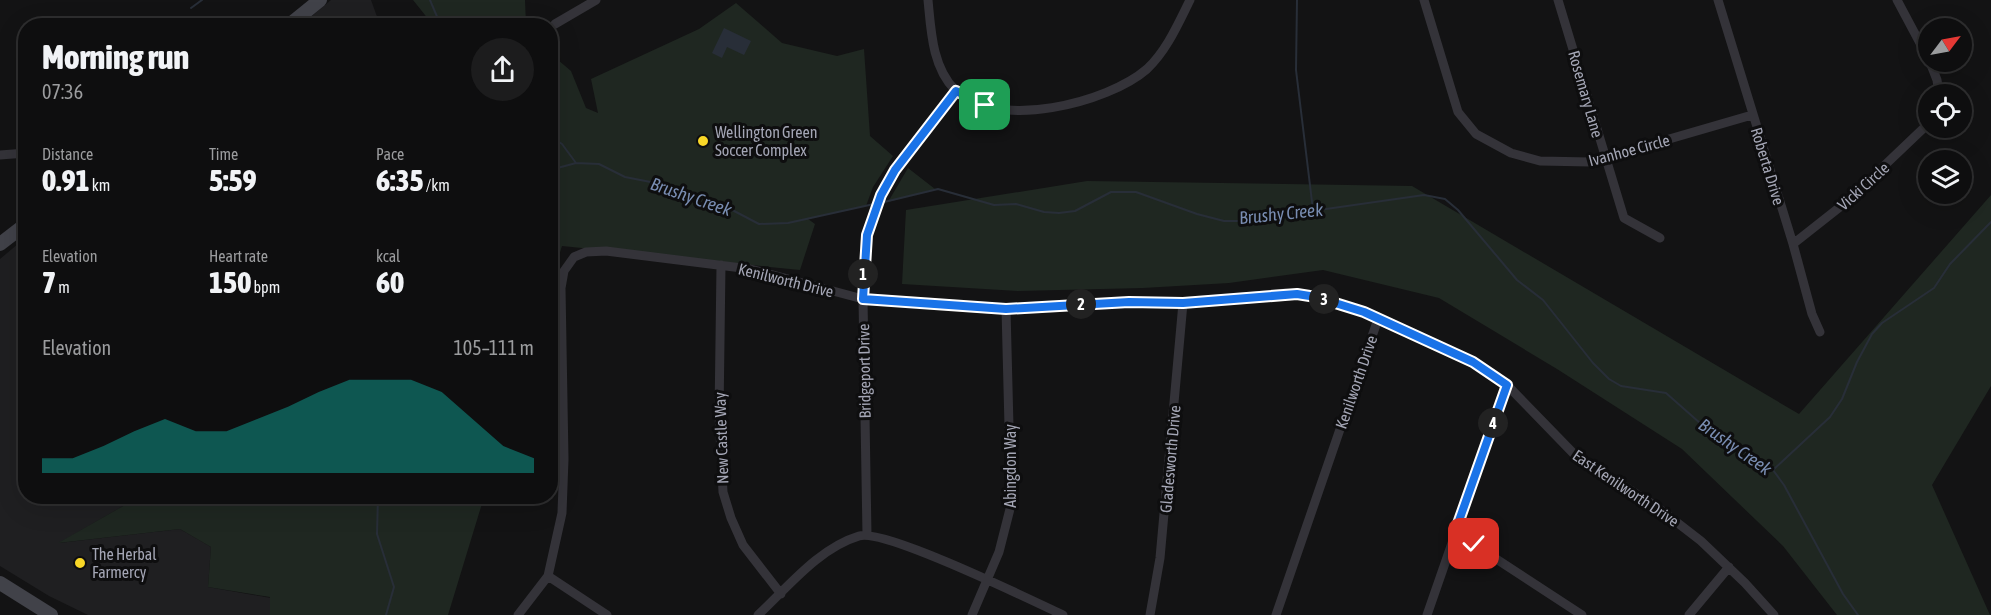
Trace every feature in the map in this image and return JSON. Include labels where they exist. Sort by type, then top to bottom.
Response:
[{"type":"main road","points":[[298,18],[320,0]]},
{"type":"main road","points":[[0,244],[18,230]]},
{"type":"main road","points":[[0,583],[51,615]]},
{"type":"street","points":[[558,22],[596,0]]},
{"type":"street","points":[[928,0],[935,53],[956,91],[985,105],[1021,110],[1052,108],[1102,96],[1132,80],[1155,61],[1170,39],[1190,0]]},
{"type":"street","name":"Ivanhoe Circle","points":[[1424,0],[1455,107],[1476,134],[1511,153],[1540,161],[1584,164],[1752,115]]},
{"type":"street","name":"Rosemary Lane","points":[[1558,0],[1624,218],[1660,238]]},
{"type":"street","name":"Roberta Drive","points":[[1718,0],[1793,244],[1812,314],[1820,332]]},
{"type":"street","points":[[1897,0],[1918,40]]},
{"type":"street","name":"Bridgeport Drive","points":[[867,535],[863,299],[865,248],[872,217],[884,188],[956,91]]},
{"type":"street","name":"Vicki Circle","points":[[1793,244],[1845,203],[1918,133]]},
{"type":"street","points":[[0,155],[18,154]]},
{"type":"street","name":"Kenilworth Drive","points":[[548,576],[559,536],[564,492],[561,288],[566,266],[574,257],[590,251],[750,269],[863,299],[1006,309],[1129,302],[1183,303],[1297,294],[1343,304],[1378,319],[1276,615]]},
{"type":"street","name":"New Castle Way","points":[[721,265],[719,415],[723,492],[743,545],[781,594]]},
{"type":"street","name":"Gladesworth Drive","points":[[1150,615],[1160,558],[1183,303]]},
{"type":"street","name":"Abingdon Way","points":[[972,615],[1005,537],[1011,505],[1006,309]]},
{"type":"street","name":"East Kenilworth Drive","points":[[1378,319],[1473,362],[1507,385],[1574,454],[1676,521],[1729,567],[1774,615]]},
{"type":"street","points":[[1427,615],[1507,385]]},
{"type":"street","points":[[1455,532],[1582,615]]},
{"type":"street","points":[[758,615],[831,549],[867,535],[883,538],[1063,615]]},
{"type":"street","points":[[1689,615],[1729,567]]},
{"type":"street","points":[[518,615],[548,576],[607,615]]},
{"type":"shaded area","points":[[331,0],[371,0],[377,18],[309,18]]},
{"type":"shaded area","points":[[413,0],[525,0],[526,18],[427,18]]},
{"type":"shaded area","points":[[736,3],[782,43],[837,56],[864,49],[870,136],[893,156],[873,187],[866,206],[808,219],[815,224],[800,270],[562,246],[558,259],[558,60],[571,71],[586,108],[598,113],[591,79],[699,29]]},
{"type":"shaded area","points":[[724,28],[751,41],[744,55],[727,47],[722,58],[712,53]]},
{"type":"shaded area","points":[[908,168],[935,189],[888,202]]},
{"type":"shaded area","points":[[1087,181],[1412,186],[1799,414],[1991,195],[1991,386],[1932,485],[1990,615],[1837,615],[1783,546],[1682,449],[1557,369],[1439,298],[1323,270],[1229,283],[1143,288],[1018,291],[902,284],[906,210]]},
{"type":"shaded area","points":[[18,244],[18,504],[127,504],[59,543],[180,529],[211,547],[208,587],[271,598],[271,615],[88,615],[49,596],[0,566],[0,259]]},
{"type":"shaded area","points":[[127,504],[482,504],[448,615],[270,615],[270,597],[208,587],[211,547],[180,529],[58,543]]},
{"type":"waterway","points":[[191,8],[202,0]]},
{"type":"waterway","name":"Brushy Creek","points":[[430,0],[438,18]]},
{"type":"waterway","points":[[1297,0],[1296,70],[1313,210]]},
{"type":"waterway","name":"Brushy Creek","points":[[558,141],[576,163]]},
{"type":"waterway","name":"Brushy Creek","points":[[558,168],[576,163],[599,164],[625,177],[666,185],[717,202],[759,224],[788,223],[874,204]]},
{"type":"waterway","name":"Brushy Creek","points":[[880,203],[938,189],[994,205],[1016,204],[1044,212],[1059,213],[1075,211],[1111,192],[1136,192],[1197,214],[1224,221],[1242,221],[1424,195],[1445,199],[1458,210],[1517,280],[1543,300],[1593,363],[1609,379],[1621,386],[1666,393],[1709,431],[1773,470],[1784,485],[1843,594],[1858,615]]},
{"type":"waterway","points":[[1773,470],[1830,417],[1842,399],[1857,362],[1872,334],[1882,323],[1934,288],[1950,264],[1991,222]]},
{"type":"waterway","points":[[378,504],[377,534],[394,587],[386,615]]},
{"type":"place","name":"Wellington Green Soccer Complex","points":[[703,141]]},
{"type":"place","name":"The Herbal Farmercy","points":[[80,563]]},
{"type":"route","points":[[985,105],[956,91],[889,179],[876,205],[867,235],[863,299],[1006,309],[1129,302],[1183,303],[1285,293],[1316,297],[1364,312],[1473,362],[1507,385],[1455,532],[1474,544]]}]
